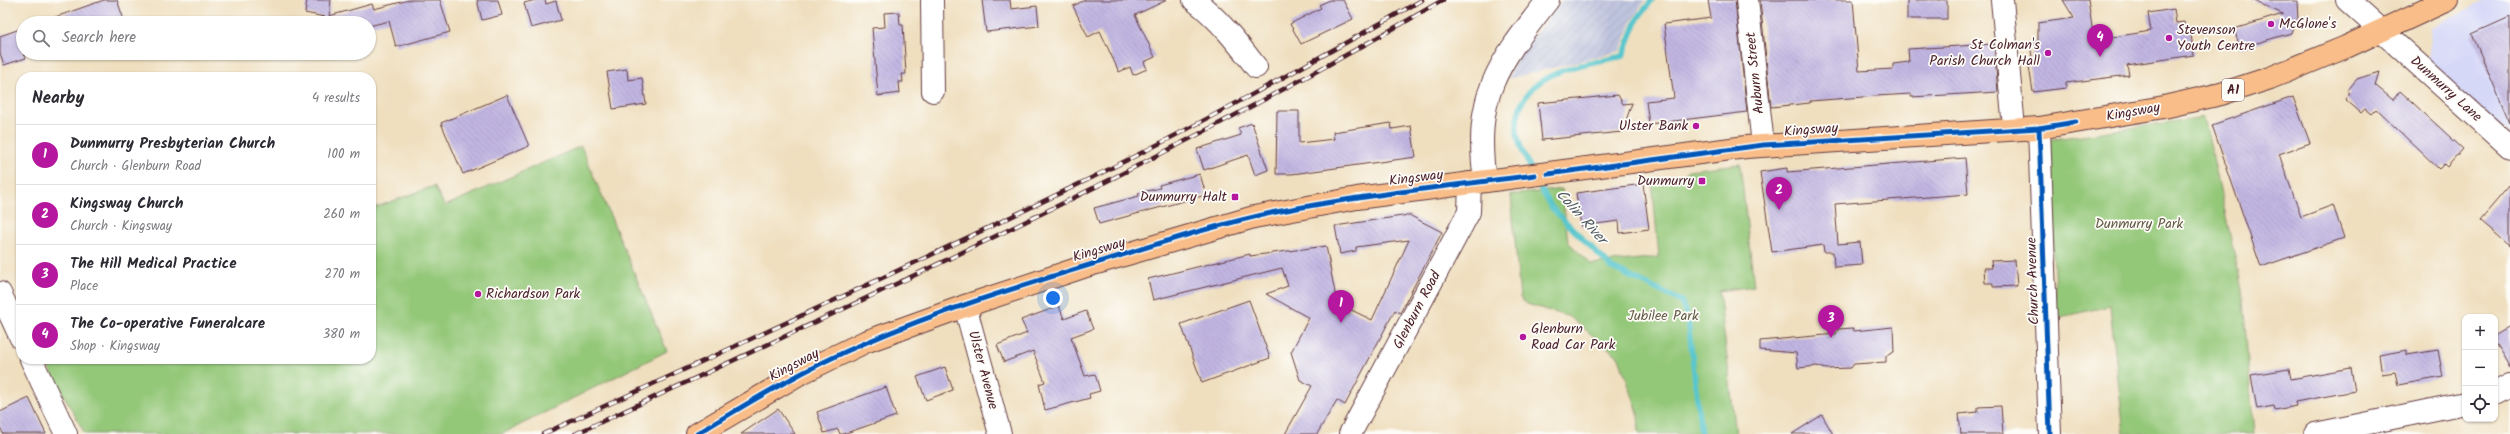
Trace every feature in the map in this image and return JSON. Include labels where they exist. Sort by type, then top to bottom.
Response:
[{"type":"main road","name":"Kingsway","points":[[707,431],[799,374],[865,342],[965,306],[1097,263],[1254,217],[1357,198],[1763,145],[2014,128],[2039,128],[2164,107],[2221,94],[2270,78],[2382,31],[2447,0]]},
{"type":"street","points":[[932,0],[933,91]]},
{"type":"street","points":[[1194,0],[1217,6],[1231,34],[1256,67]]},
{"type":"street","name":"Glenburn Road","points":[[1350,434],[1466,218],[1471,198],[1478,182],[1483,129],[1489,91],[1508,52],[1548,0]]},
{"type":"street","name":"Auburn Street","points":[[1747,0],[1763,145]]},
{"type":"street","points":[[2002,0],[2014,128]]},
{"type":"street","name":"Dunmurry Lane","points":[[2347,0],[2510,147]]},
{"type":"street","name":"Church Avenue","points":[[2039,128],[2050,434]]},
{"type":"street","points":[[0,293],[16,327]]},
{"type":"street","name":"Ulster Avenue","points":[[965,306],[1000,434]]},
{"type":"street","points":[[33,364],[66,434]]},
{"type":"street","points":[[2498,391],[2510,385]]},
{"type":"street","points":[[2314,434],[2462,404]]},
{"type":"shaded area","points":[[1562,0],[1645,0],[1633,19],[1620,51],[1508,79],[1518,56]]},
{"type":"shaded area","points":[[2485,0],[2510,0],[2510,136],[2427,61],[2431,28]]},
{"type":"green space","name":"Dunmurry Park","points":[[2204,117],[2242,289],[2254,434],[2124,434],[2110,306],[2056,318],[2048,140]]},
{"type":"green space","points":[[581,146],[667,351],[502,434],[85,434],[47,364],[376,364],[376,207],[434,186],[445,206]]},
{"type":"green space","name":"Jubilee Park","points":[[1740,164],[1754,286],[1719,291],[1736,434],[1639,434],[1638,412],[1619,357],[1570,317],[1527,304],[1520,298],[1511,195],[1562,189],[1568,242],[1591,264],[1659,257],[1652,182],[1681,178],[1688,170]]},
{"type":"building","points":[[104,0],[117,0],[123,16],[58,16]]},
{"type":"building","points":[[307,0],[331,0],[329,16],[305,13]]},
{"type":"building","points":[[409,0],[440,0],[450,32],[396,47],[389,21],[376,24],[376,16],[329,16],[372,4],[374,9]]},
{"type":"building","points":[[477,0],[498,0],[502,15],[482,20]]},
{"type":"building","points":[[536,0],[545,0],[546,4],[556,1],[561,20],[531,28],[524,3]]},
{"type":"building","points":[[982,0],[1010,0],[1011,9],[1037,6],[1039,26],[986,32]]},
{"type":"building","points":[[1085,0],[1167,0],[1135,15],[1155,57],[1144,62],[1147,69],[1133,75],[1130,67],[1119,72],[1100,31],[1088,37],[1073,6]]},
{"type":"building","points":[[1330,0],[1343,0],[1353,19],[1301,44],[1290,24],[1321,8],[1319,5]]},
{"type":"building","points":[[1708,0],[1735,0],[1747,112],[1649,124],[1646,101],[1674,98],[1664,24],[1711,18]]},
{"type":"building","points":[[1760,0],[1853,0],[1859,71],[1893,69],[1893,64],[1909,62],[1908,49],[1994,44],[1998,92],[1911,97],[1911,94],[1876,96],[1810,101],[1810,103],[1771,107]]},
{"type":"building","points":[[1907,0],[1947,0],[1947,19],[1907,19]]},
{"type":"building","points":[[2063,0],[2088,0],[2094,40],[2151,31],[2148,13],[2174,9],[2176,23],[2184,22],[2185,29],[2190,28],[2194,55],[2127,65],[2129,75],[2066,83],[2066,88],[2033,92],[2029,66],[2033,66],[2030,42],[2038,42],[2038,23],[2074,18]]},
{"type":"building","name":"McGlone's","points":[[2252,0],[2297,0],[2298,21],[2295,20],[2291,33],[2240,48],[2234,29],[2283,14]]},
{"type":"building","points":[[899,12],[900,25],[903,25],[906,74],[902,74],[903,82],[899,82],[900,93],[878,96],[872,28],[885,27],[884,13]]},
{"type":"building","points":[[2510,17],[2510,123],[2472,34]]},
{"type":"building","points":[[16,30],[16,60],[20,60],[4,65],[0,53],[0,36]]},
{"type":"building","points":[[627,69],[628,80],[642,78],[646,104],[613,109],[607,72]]},
{"type":"building","points":[[2379,72],[2375,85],[2393,100],[2400,91],[2463,149],[2447,167],[2444,164],[2439,169],[2376,109],[2371,114],[2365,109],[2361,113],[2345,99],[2350,93],[2347,91],[2357,79]]},
{"type":"building","points":[[507,95],[529,146],[463,174],[441,123]]},
{"type":"building","points":[[1618,95],[1623,104],[1632,103],[1622,132],[1542,140],[1538,103]]},
{"type":"building","points":[[2293,97],[2310,143],[2279,154],[2301,217],[2333,205],[2344,238],[2261,267],[2212,125]]},
{"type":"building","points":[[1277,111],[1299,111],[1299,143],[1334,139],[1333,132],[1391,123],[1392,129],[1411,126],[1416,157],[1292,174],[1276,174]]},
{"type":"building","points":[[1252,123],[1268,170],[1255,175],[1248,155],[1204,170],[1197,149],[1241,135],[1238,128]]},
{"type":"building","points":[[1965,158],[1968,194],[1835,204],[1838,244],[1860,242],[1862,265],[1834,267],[1833,252],[1824,252],[1823,245],[1772,252],[1760,172],[1787,168],[1787,172]]},
{"type":"building","points":[[1200,174],[1206,195],[1099,224],[1094,208],[1139,196],[1138,193],[1160,188],[1159,185]]},
{"type":"building","points":[[1643,184],[1649,229],[1620,233],[1619,221],[1581,226],[1576,193]]},
{"type":"building","points":[[2510,185],[2510,246],[2480,220]]},
{"type":"building","points":[[1409,215],[1442,232],[1400,313],[1395,310],[1345,405],[1337,400],[1317,434],[1285,434],[1312,386],[1300,380],[1291,352],[1309,318],[1266,294],[1288,286],[1282,268],[1153,300],[1148,279],[1250,254],[1250,256],[1326,246],[1337,303],[1372,320],[1409,240],[1356,247],[1356,251],[1340,254],[1335,226]]},
{"type":"building","points":[[2015,260],[2017,286],[1993,287],[1993,283],[1985,283],[1984,268],[1992,268],[1991,261]]},
{"type":"building","points":[[1249,300],[1270,358],[1202,383],[1181,324]]},
{"type":"building","points":[[1059,306],[1064,319],[1086,311],[1093,329],[1071,337],[1085,376],[1095,374],[1100,391],[1089,394],[1090,398],[1045,410],[1039,384],[1045,382],[1033,351],[1004,362],[997,345],[1027,333],[1021,320]]},
{"type":"building","points":[[2510,326],[2510,368],[2498,347],[2498,333]]},
{"type":"building","points":[[1893,327],[1894,352],[1886,356],[1886,362],[1854,364],[1851,368],[1826,369],[1817,366],[1798,368],[1796,353],[1760,350],[1760,341],[1836,334],[1838,329],[1853,328],[1854,331]]},
{"type":"building","points":[[2407,350],[2407,355],[2438,350],[2443,377],[2398,385],[2395,372],[2382,374],[2379,355]]},
{"type":"building","points":[[945,367],[953,390],[926,400],[917,377]]},
{"type":"building","points":[[2351,368],[2355,391],[2295,402],[2296,406],[2275,410],[2274,406],[2257,409],[2251,375],[2289,369],[2291,379]]},
{"type":"building","points":[[886,387],[896,416],[843,434],[840,434],[838,429],[824,433],[817,412]]},
{"type":"building","points":[[29,398],[46,434],[3,434],[0,427],[0,412]]},
{"type":"building","points":[[2001,406],[2003,434],[1961,434],[1959,414],[1978,412],[1978,407]]},
{"type":"building","points":[[778,409],[795,434],[741,434]]},
{"type":"building","points":[[1822,415],[1833,434],[1792,434]]},
{"type":"waterway","name":"Colin River","points":[[1532,171],[1521,147],[1517,131],[1519,111],[1526,95],[1538,84],[1553,75],[1570,68],[1623,56],[1638,18],[1652,0]]},
{"type":"waterway","name":"Colin River","points":[[1535,179],[1552,208],[1612,268],[1681,301],[1688,319],[1701,434]]},
{"type":"railway","points":[[543,434],[949,247],[1126,161],[1296,71],[1422,0]]},
{"type":"railway","points":[[575,434],[905,280],[1123,173],[1337,60],[1443,0]]},
{"type":"cycle path","points":[[1548,174],[1763,145],[2039,128],[2076,122]]},
{"type":"cycle path","points":[[2039,128],[2050,434]]},
{"type":"cycle path","points":[[697,434],[779,386],[843,353],[924,319],[1047,278],[1192,234],[1276,212],[1373,196],[1535,175]]},
{"type":"place","name":"McGlone's","points":[[2271,24]]},
{"type":"place","name":"Stevenson Youth Centre","points":[[2169,38]]},
{"type":"place","name":"St Colman's Parish Church Hall","points":[[2048,53]]},
{"type":"place","name":"The Co-operative Funeralcare","points":[[2100,57]]},
{"type":"place","name":"Ulster Bank","points":[[1696,126]]},
{"type":"place","name":"Dunmurry","points":[[1702,181]]},
{"type":"place","name":"Dunmurry Halt","points":[[1235,197]]},
{"type":"place","name":"Kingsway Church","points":[[1779,210]]},
{"type":"place","name":"Richardson Park","points":[[478,294]]},
{"type":"place","name":"Dunmurry Presbyterian Church","points":[[1341,323]]},
{"type":"place","name":"Glenburn Road Car Park","points":[[1523,337]]},
{"type":"place","name":"The Hill Medical Practice","points":[[1831,338]]}]
